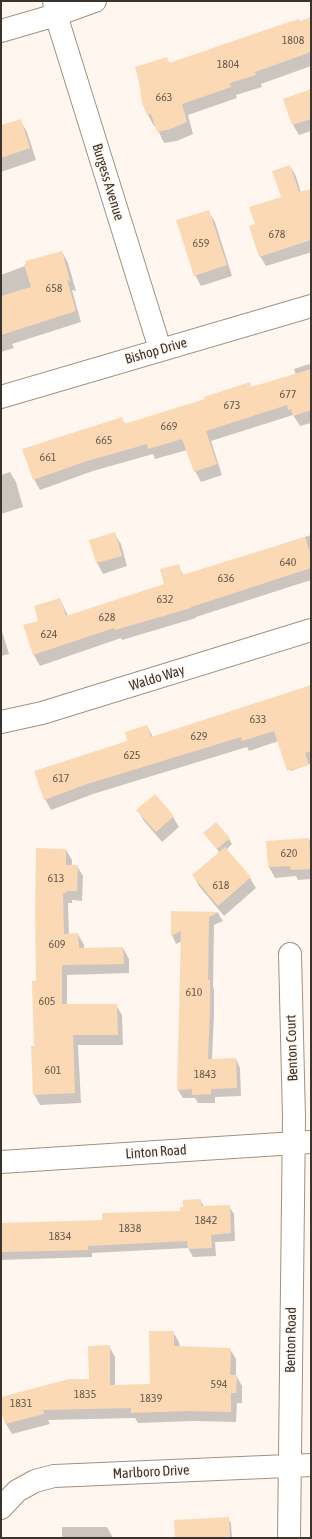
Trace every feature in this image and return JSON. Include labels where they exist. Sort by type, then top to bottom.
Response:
[{"type":"street","points":[[1,31],[52,6],[95,1]]},
{"type":"street","name":"Burgess Avenue","points":[[52,6],[160,349]]},
{"type":"street","name":"Bishop Drive","points":[[1,397],[160,349],[311,306]]},
{"type":"street","name":"Waldo Way","points":[[1,722],[42,713],[311,630]]},
{"type":"street","name":"Benton Court","points":[[290,954],[294,1118],[302,1142]]},
{"type":"street","name":"Linton Road","points":[[1,1162],[302,1142]]},
{"type":"street","name":"Benton Road","points":[[289,1538],[289,1465],[302,1142]]},
{"type":"street","name":"Marlboro Drive","points":[[1,1508],[17,1491],[35,1480],[54,1476],[311,1465]]},
{"type":"building","points":[[311,17],[311,52],[255,72],[256,75],[230,83],[231,87],[182,104],[187,122],[170,129],[157,132],[151,114],[147,115],[142,103],[135,67],[167,57],[169,63],[283,24],[299,19],[300,21]]},
{"type":"building","points":[[311,89],[311,119],[292,125],[283,99]]},
{"type":"building","points":[[21,119],[30,148],[1,158],[1,125]]},
{"type":"building","points":[[290,165],[299,192],[311,189],[311,240],[259,257],[249,226],[255,224],[249,207],[281,197],[272,171]]},
{"type":"building","points":[[209,210],[227,265],[194,276],[176,220]]},
{"type":"building","points":[[62,251],[70,281],[67,280],[76,311],[1,335],[1,296],[31,287],[24,264],[26,264],[25,261]]},
{"type":"building","points":[[311,369],[311,410],[293,416],[291,409],[288,410],[287,405],[206,431],[217,464],[194,472],[182,439],[148,449],[147,444],[87,461],[33,480],[22,449],[122,417],[124,424],[205,399],[204,397],[250,382],[251,387]]},
{"type":"building","points":[[115,532],[122,556],[96,563],[89,540]]},
{"type":"building","points":[[305,537],[311,556],[311,568],[191,608],[115,630],[114,628],[33,655],[23,625],[38,621],[34,606],[60,598],[66,616],[164,584],[160,569],[179,564],[182,575]]},
{"type":"building","points":[[311,685],[311,751],[305,753],[309,765],[287,771],[274,731],[242,741],[241,737],[87,784],[44,800],[34,771],[127,741],[125,732],[147,725],[151,737]]},
{"type":"building","points":[[155,794],[174,816],[156,832],[136,810]]},
{"type":"building","points":[[216,822],[230,838],[217,849],[203,833]]},
{"type":"building","points":[[309,838],[311,869],[291,870],[290,866],[268,867],[266,841]]},
{"type":"building","points":[[225,847],[251,877],[218,906],[192,875]]},
{"type":"building","points":[[36,848],[66,849],[66,865],[78,865],[77,891],[66,891],[66,893],[63,893],[64,934],[78,933],[79,948],[123,947],[124,964],[62,965],[62,1004],[117,1004],[118,1035],[73,1035],[75,1093],[33,1095],[31,1046],[34,1046],[32,981],[36,981]]},
{"type":"building","points":[[171,911],[219,912],[209,917],[208,980],[210,980],[210,1005],[208,1059],[236,1058],[237,1088],[211,1089],[211,1094],[192,1095],[192,1089],[177,1090],[181,931],[171,936]]},
{"type":"building","points":[[201,1199],[201,1206],[230,1205],[231,1233],[211,1235],[212,1248],[188,1249],[187,1241],[88,1246],[88,1250],[1,1252],[1,1223],[102,1220],[102,1213],[180,1211],[180,1207],[183,1207],[183,1200]]},
{"type":"building","points":[[149,1331],[174,1331],[174,1346],[231,1348],[230,1375],[237,1375],[236,1393],[231,1393],[231,1412],[187,1411],[131,1413],[131,1408],[43,1410],[44,1414],[5,1424],[1,1410],[1,1397],[69,1379],[89,1379],[88,1346],[110,1345],[110,1385],[150,1384]]},
{"type":"building","points":[[229,1517],[230,1538],[175,1538],[174,1520]]}]
